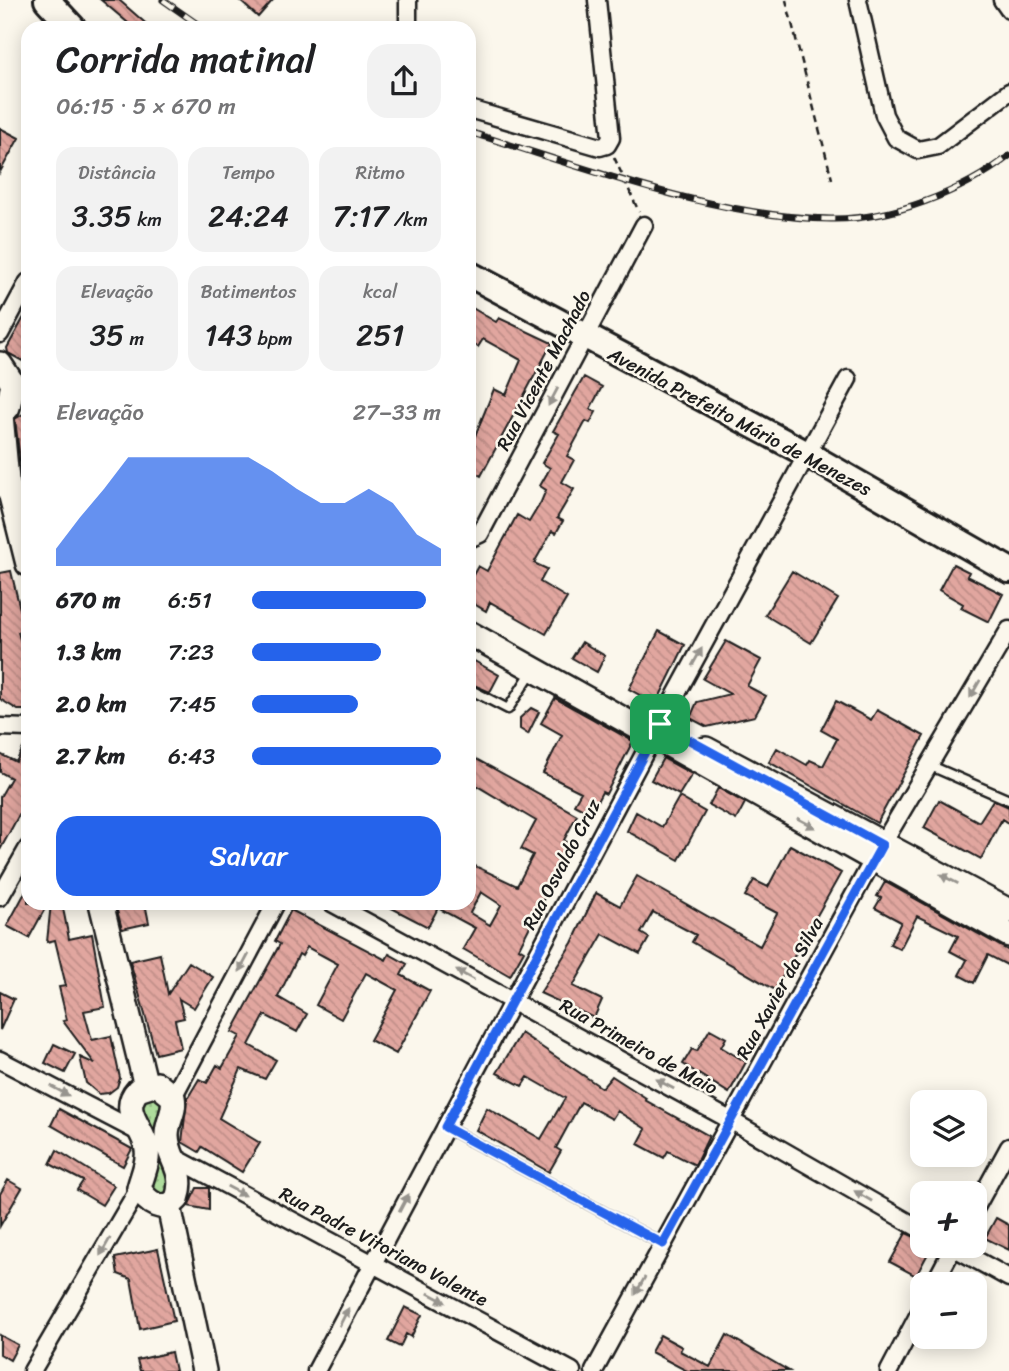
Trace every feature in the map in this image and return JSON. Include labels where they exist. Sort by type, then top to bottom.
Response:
[{"type":"main road","points":[[47,0],[66,21]]},
{"type":"main road","name":"Avenida Prefeito Mário de Menezes","points":[[476,279],[807,454],[1009,570]]},
{"type":"street","points":[[408,0],[408,21]]},
{"type":"street","points":[[476,112],[600,147],[607,145],[611,138],[597,0]]},
{"type":"street","points":[[858,0],[884,116],[896,138],[918,150],[938,146],[1009,92]]},
{"type":"street","points":[[1002,0],[1009,10]]},
{"type":"street","name":"Rua Vicente Machado","points":[[476,533],[644,225]]},
{"type":"street","points":[[0,334],[21,295]]},
{"type":"street","name":"Rua Osvaldo Cruz","points":[[317,1371],[657,730],[848,379]]},
{"type":"street","points":[[11,392],[4,472],[21,537]]},
{"type":"street","points":[[476,623],[657,730],[1004,920]]},
{"type":"street","name":"Rua Xavier da Silva","points":[[594,1371],[878,853],[1009,630]]},
{"type":"street","points":[[476,637],[533,670],[657,730]]},
{"type":"street","points":[[0,727],[21,728]]},
{"type":"street","points":[[0,897],[21,860]]},
{"type":"street","points":[[103,910],[146,1086]]},
{"type":"street","points":[[173,1097],[272,910]]},
{"type":"street","name":"Rua Primeiro de Maio","points":[[345,910],[730,1120],[910,1223]]},
{"type":"street","points":[[0,1060],[138,1132]]},
{"type":"street","points":[[32,1371],[139,1188],[148,1150],[138,1132],[131,1105],[136,1093],[146,1086],[161,1086],[173,1097],[175,1106],[167,1136],[176,1158],[180,1191],[177,1199],[169,1206]]},
{"type":"street","points":[[987,1187],[1009,1147]]},
{"type":"street","name":"Rua Padre Vitoriano Valente","points":[[176,1158],[572,1371]]},
{"type":"street","points":[[139,1188],[150,1203],[169,1206]]},
{"type":"street","points":[[169,1206],[204,1371]]},
{"type":"street","points":[[973,1258],[1009,1278]]},
{"type":"street","points":[[889,1371],[910,1331]]},
{"type":"lane","points":[[476,693],[508,709],[533,670]]},
{"type":"lane","points":[[930,766],[1009,800]]},
{"type":"lane","points":[[445,1127],[663,1244]]},
{"type":"path","points":[[786,0],[832,179]]},
{"type":"path","points":[[607,145],[644,225]]},
{"type":"green space","points":[[152,1095],[165,1103],[167,1173],[170,1188],[162,1196],[149,1189],[152,1129],[142,1107],[143,1100]]},
{"type":"building","points":[[101,0],[119,0],[143,21],[126,21]]},
{"type":"building","points":[[239,0],[273,0],[258,17]]},
{"type":"building","points":[[0,128],[19,138],[0,172]]},
{"type":"building","points":[[476,310],[496,322],[499,318],[552,343],[481,476],[476,474],[476,433],[494,389],[506,395],[521,360],[483,339],[478,347]]},
{"type":"building","points":[[21,323],[21,360],[8,353],[7,348]]},
{"type":"building","points":[[584,377],[602,387],[590,409],[596,412],[590,423],[586,421],[567,456],[574,460],[562,482],[574,489],[557,518],[563,521],[556,533],[552,531],[534,563],[547,569],[540,582],[567,598],[546,634],[490,602],[486,611],[476,605],[476,570],[478,566],[487,571],[517,515],[529,522],[541,502],[546,490],[540,486],[550,468],[542,463],[559,434],[553,431]]},
{"type":"building","points":[[21,415],[21,468],[15,419]]},
{"type":"building","points":[[953,564],[969,572],[967,576],[1003,594],[989,622],[961,608],[963,604],[939,590]]},
{"type":"building","points":[[11,571],[21,613],[21,631],[18,632],[21,642],[21,710],[0,699],[0,573]]},
{"type":"building","points":[[792,571],[838,599],[811,643],[765,615]]},
{"type":"building","points":[[659,631],[685,645],[656,704],[629,689]]},
{"type":"building","points":[[726,641],[761,660],[747,686],[766,696],[755,716],[707,727],[690,718],[697,702],[730,694],[703,679]]},
{"type":"building","points":[[582,642],[605,656],[597,672],[572,658]]},
{"type":"building","points":[[476,662],[499,675],[490,692],[476,686]]},
{"type":"building","points":[[555,698],[633,741],[606,794],[602,792],[591,813],[574,804],[581,792],[543,773],[562,735],[541,723]]},
{"type":"building","points":[[836,701],[871,720],[877,710],[924,736],[877,823],[769,762],[777,748],[807,765],[810,760],[823,766],[837,739],[821,730]]},
{"type":"building","points":[[531,708],[539,712],[528,734],[520,729],[520,718]]},
{"type":"building","points":[[21,752],[21,811],[0,850],[0,797],[11,778],[0,772],[0,754],[16,762]]},
{"type":"building","points":[[663,758],[692,774],[679,795],[651,780]]},
{"type":"building","points":[[476,759],[577,815],[564,840],[568,843],[554,870],[557,872],[519,948],[524,951],[510,976],[463,949],[475,928],[442,910],[472,910],[470,913],[490,925],[501,905],[481,892],[476,902],[476,866],[517,886],[533,855],[521,849],[536,821],[477,786]]},
{"type":"building","points":[[718,788],[745,803],[736,820],[709,805]]},
{"type":"building","points":[[679,797],[705,812],[679,860],[627,831],[636,812],[662,827]]},
{"type":"building","points":[[939,800],[979,822],[993,800],[1009,807],[1009,824],[1002,819],[981,859],[924,828]]},
{"type":"building","points":[[790,845],[841,873],[775,990],[692,942],[696,935],[653,912],[641,933],[649,938],[640,954],[603,934],[573,986],[602,1000],[594,1018],[540,993],[572,943],[596,893],[620,906],[637,876],[760,946],[777,913],[745,896],[754,880],[768,887]]},
{"type":"building","points":[[885,882],[1009,951],[1009,966],[988,955],[974,983],[959,975],[967,960],[950,951],[958,936],[917,916],[900,949],[890,944],[901,922],[875,908],[881,898],[877,896]]},
{"type":"building","points":[[21,900],[21,910],[44,910],[29,938],[7,926]]},
{"type":"building","points":[[50,910],[63,910],[69,939],[92,934],[105,1007],[84,1011],[92,1040],[111,1036],[120,1078],[117,1087],[109,1093],[99,1094],[86,1083],[80,1057],[95,1064],[63,1021],[67,1020],[59,987],[66,986],[55,940],[47,942]]},
{"type":"building","points":[[117,910],[146,910],[149,923],[122,929]]},
{"type":"building","points":[[291,910],[386,960],[389,954],[407,964],[401,975],[430,991],[396,1054],[370,1040],[397,990],[366,973],[341,1019],[316,1005],[338,964],[307,947],[302,956],[299,954],[278,997],[307,1014],[297,1032],[265,1015],[249,1045],[276,1060],[265,1079],[241,1069],[219,1118],[260,1143],[242,1172],[202,1147],[199,1152],[182,1142],[187,1099],[199,1079],[207,1083],[217,1065],[222,1068],[240,1036],[232,1032],[280,944],[275,941]]},
{"type":"building","points":[[395,910],[437,910],[428,927]]},
{"type":"building","points":[[160,954],[168,994],[189,962],[213,977],[194,1008],[179,999],[184,1018],[175,1020],[181,1048],[156,1054],[130,961]]},
{"type":"building","points":[[0,992],[14,999],[0,1030]]},
{"type":"building","points":[[710,1029],[726,1038],[721,1047],[746,1062],[729,1093],[683,1064],[692,1049],[697,1051]]},
{"type":"building","points":[[521,1033],[602,1088],[612,1076],[646,1098],[645,1100],[709,1136],[695,1165],[668,1151],[664,1158],[638,1144],[646,1129],[617,1111],[612,1119],[581,1102],[556,1148],[561,1151],[549,1172],[476,1130],[487,1108],[541,1139],[565,1098],[528,1077],[522,1086],[497,1073]]},
{"type":"building","points":[[54,1044],[75,1054],[65,1073],[45,1063]]},
{"type":"building","points":[[59,1109],[132,1149],[123,1166],[51,1125]]},
{"type":"building","points":[[57,1150],[114,1186],[102,1205],[77,1190],[83,1181],[50,1164]]},
{"type":"building","points":[[8,1180],[22,1188],[0,1226],[0,1194]]},
{"type":"building","points":[[197,1188],[209,1188],[209,1210],[188,1206]]},
{"type":"building","points":[[996,1218],[1009,1225],[1009,1250],[987,1239]]},
{"type":"building","points":[[906,1233],[910,1235],[910,1258],[926,1258],[918,1272],[910,1273],[890,1262]]},
{"type":"building","points":[[158,1249],[174,1321],[140,1329],[131,1279],[118,1274],[115,1258]]},
{"type":"building","points":[[405,1307],[422,1315],[411,1337],[406,1334],[400,1347],[388,1341]]},
{"type":"building","points":[[0,1335],[18,1345],[10,1360],[0,1354]]},
{"type":"building","points":[[660,1335],[682,1347],[680,1351],[710,1367],[727,1335],[789,1371],[687,1371],[651,1352]]},
{"type":"building","points":[[171,1352],[175,1371],[140,1371],[137,1360]]},
{"type":"railway","points":[[163,0],[193,21]]},
{"type":"railway","points":[[476,134],[695,200],[741,210],[831,219],[878,215],[925,201],[970,181],[1009,156]]},
{"type":"route","points":[[660,724],[882,845],[663,1244],[445,1127],[660,724]]}]
